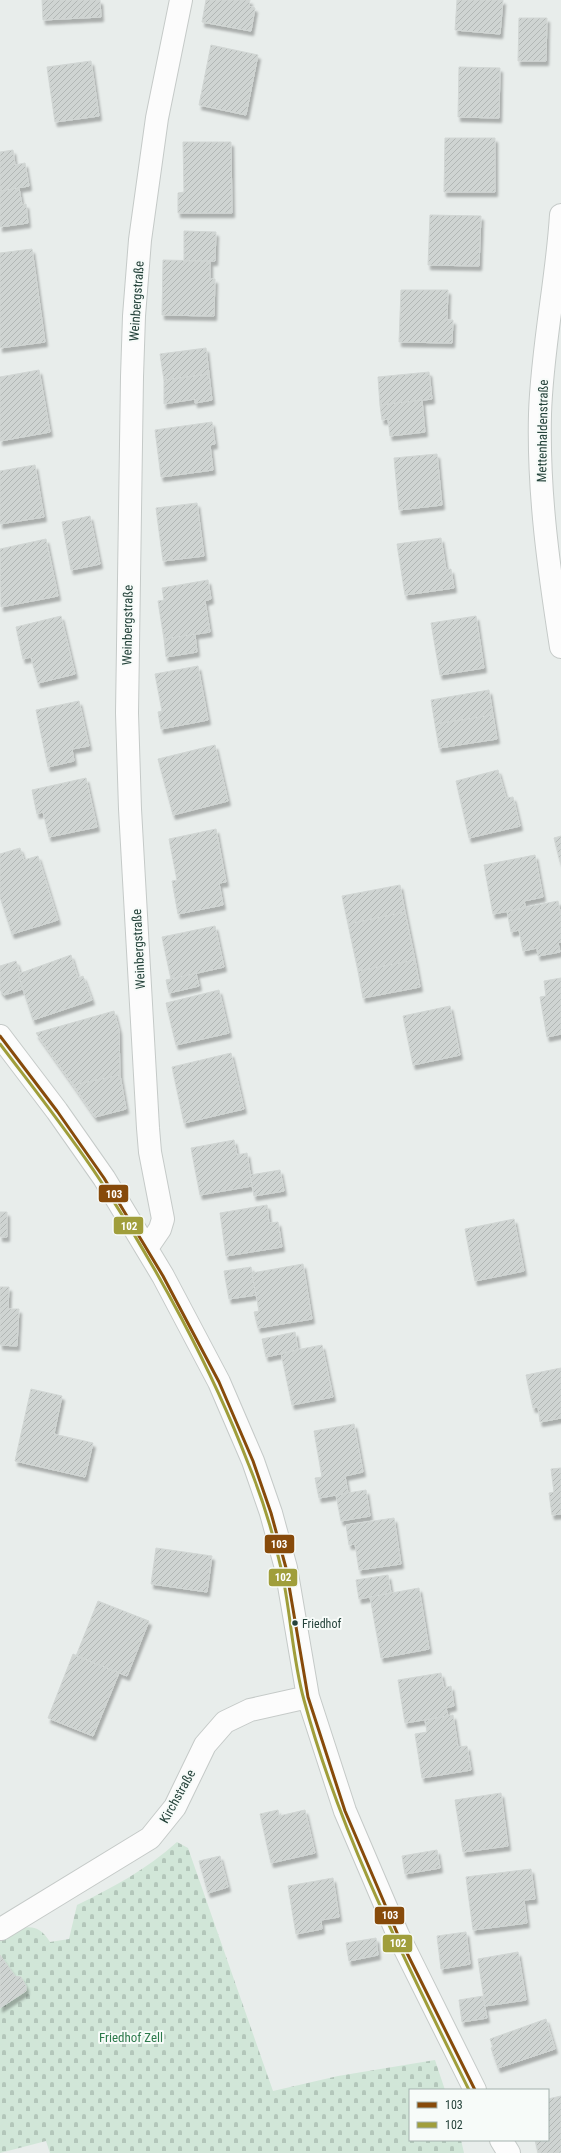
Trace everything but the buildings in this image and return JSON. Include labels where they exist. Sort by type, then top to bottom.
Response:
[{"type":"street","name":"Weinbergstraße","points":[[147,1248],[160,1229],[163,1219],[150,1152],[148,1128],[129,795],[126,680],[132,362],[134,316],[144,210],[157,118],[181,0]]},
{"type":"street","name":"Mettenhaldenstraße","points":[[561,215],[545,351],[540,440],[544,518],[561,647]]},
{"type":"street","points":[[0,1036],[62,1117],[104,1178],[147,1248],[219,1382],[263,1487],[286,1568],[308,1697],[345,1811],[366,1864],[414,1970],[474,2089]]},
{"type":"street","name":"Kirchstraße","points":[[1,1929],[150,1838],[164,1823],[175,1807],[205,1745],[225,1722],[250,1710],[308,1697]]},
{"type":"street","points":[[502,2141],[509,2153]]},
{"type":"green space","name":"Friedhof Zell","points":[[177,1842],[188,1848],[273,2091],[338,2076],[435,2060],[445,2089],[409,2089],[409,2141],[461,2141],[464,2153],[50,2153],[46,2141],[0,2153],[0,1940],[20,1929],[26,1928],[39,1930],[50,1942],[69,1939],[77,1905],[130,1877],[166,1852]]},
{"type":"transit line","name":"103","points":[[0,1036],[57,1111],[104,1178],[163,1276],[219,1382],[253,1461],[271,1513],[286,1568],[308,1697],[345,1811],[398,1935],[475,2089]]},
{"type":"transit line","name":"102","points":[[0,1044],[76,1145],[121,1213],[162,1282],[217,1390],[253,1476],[271,1528],[287,1601],[300,1684],[319,1751],[356,1850],[377,1899],[469,2089]]},
{"type":"place","name":"Friedhof","points":[[295,1623]]}]
